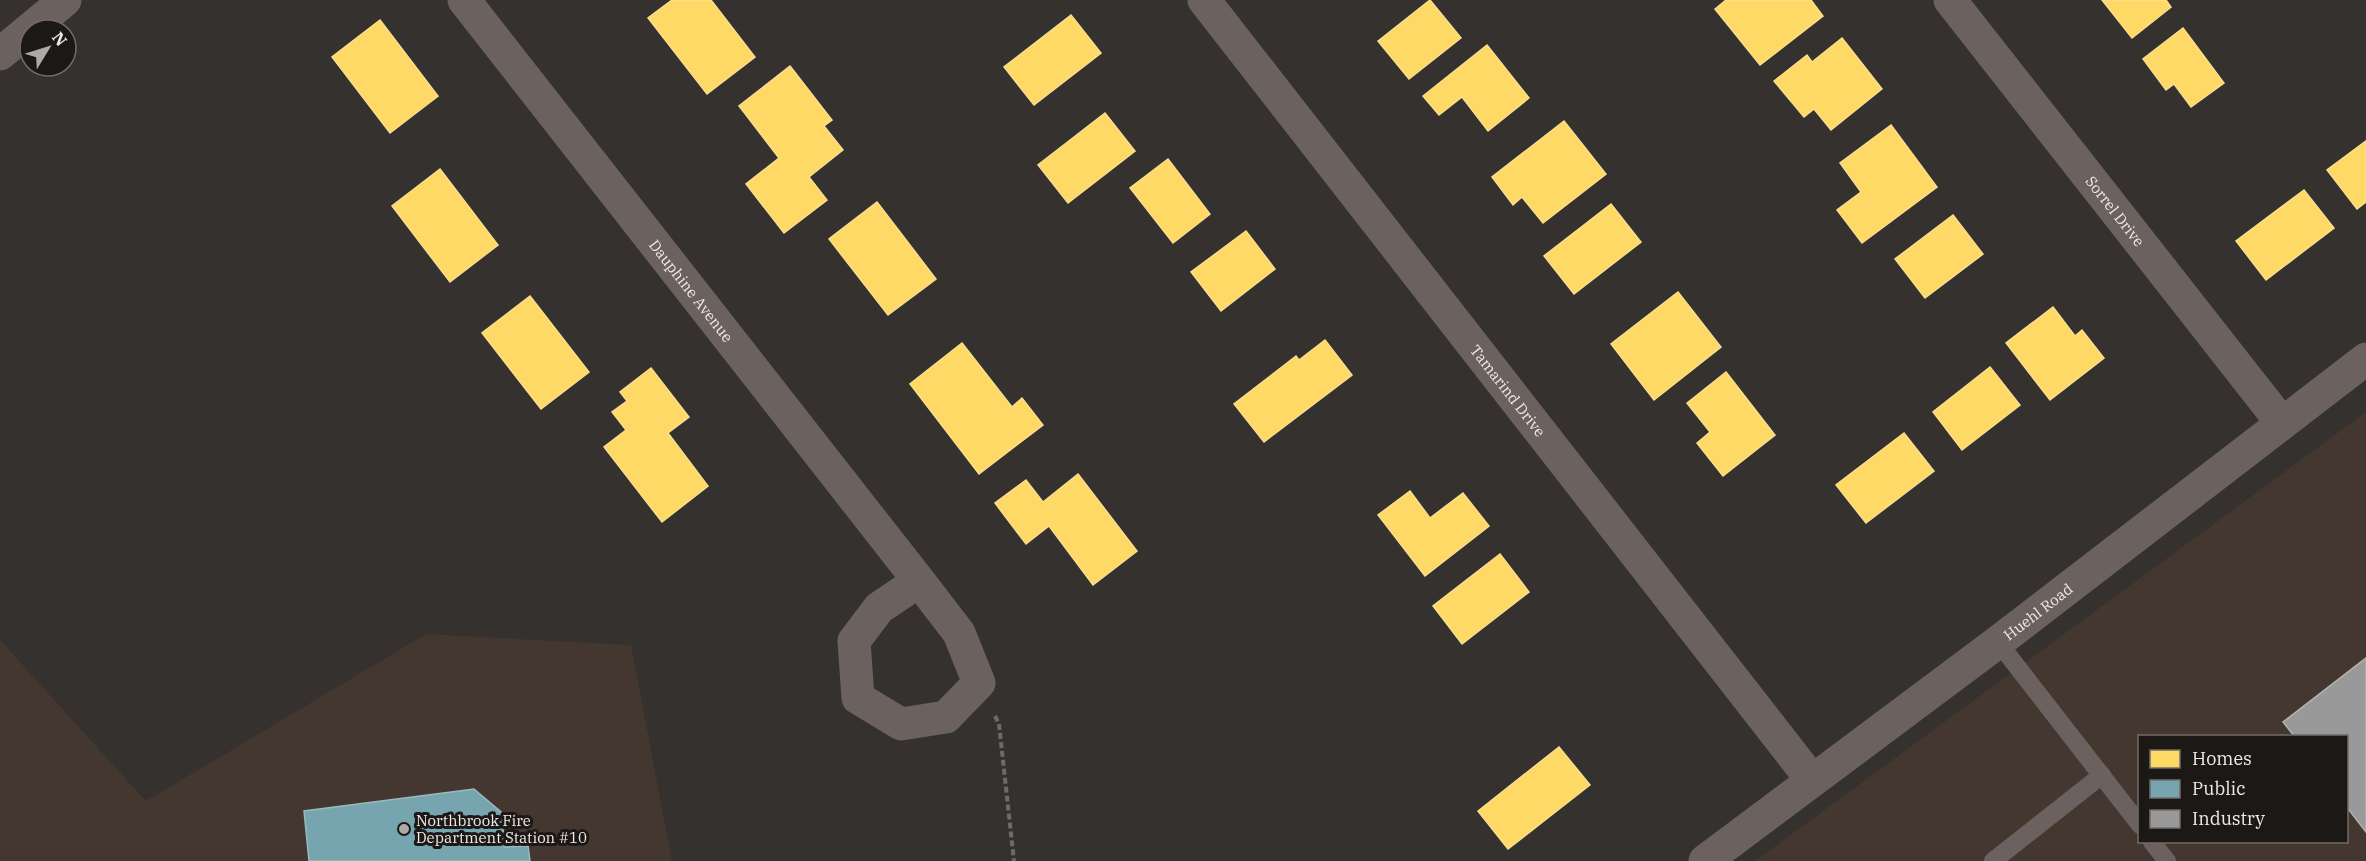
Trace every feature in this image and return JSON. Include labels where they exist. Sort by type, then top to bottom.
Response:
[{"type":"street","points":[[0,54],[65,0]]},
{"type":"street","name":"Dauphine Avenue","points":[[464,0],[959,633],[979,683]]},
{"type":"street","name":"Tamarind Drive","points":[[1204,0],[1812,780]]},
{"type":"street","name":"Sorrel Drive","points":[[1950,0],[2282,423]]},
{"type":"street","name":"Huehl Road","points":[[1705,861],[1998,642],[2366,359]]},
{"type":"street","points":[[919,582],[879,608],[854,641],[858,698],[901,724],[946,717],[979,683]]},
{"type":"lane","points":[[1998,642],[2138,824]]},
{"type":"lane","points":[[1993,861],[2102,775]]},
{"type":"lane","points":[[2153,843],[2167,861]]},
{"type":"path","points":[[979,683],[999,724],[1014,861]]},
{"type":"shaded area","points":[[2366,412],[2366,861],[1755,861]]},
{"type":"shaded area","points":[[426,634],[631,645],[672,861],[0,861],[0,640],[146,801]]},
{"type":"building: Homes","points":[[672,0],[711,0],[755,57],[707,94],[648,18]]},
{"type":"building: Homes","points":[[1430,0],[1461,38],[1409,79],[1378,41]]},
{"type":"building: Homes","points":[[1726,0],[1811,0],[1823,16],[1760,65],[1715,9]]},
{"type":"building: Homes","points":[[2102,0],[2166,0],[2171,7],[2132,38]]},
{"type":"building: Homes","points":[[1071,15],[1101,53],[1034,105],[1004,67]]},
{"type":"building: Homes","points":[[380,20],[438,96],[390,133],[332,57]]},
{"type":"building: Homes","points":[[2183,28],[2224,83],[2191,107],[2174,84],[2166,90],[2143,59]]},
{"type":"building: Homes","points":[[1842,38],[1882,89],[1831,130],[1814,109],[1804,117],[1774,81],[1807,55],[1812,62]]},
{"type":"building: Homes","points":[[1487,45],[1529,98],[1488,131],[1462,97],[1439,115],[1423,96]]},
{"type":"building: Homes","points":[[790,66],[832,120],[824,126],[843,150],[809,177],[827,200],[784,233],[746,184],[779,158],[739,106]]},
{"type":"building: Homes","points":[[1105,113],[1135,151],[1068,203],[1038,165]]},
{"type":"building: Homes","points":[[1564,121],[1606,174],[1543,223],[1522,197],[1513,205],[1492,177]]},
{"type":"building: Homes","points":[[1891,125],[1937,187],[1862,243],[1837,210],[1861,192],[1840,163]]},
{"type":"building: Homes","points":[[2366,141],[2366,202],[2357,209],[2327,170]]},
{"type":"building: Homes","points":[[1168,159],[1210,214],[1173,243],[1130,188]]},
{"type":"building: Homes","points":[[440,169],[498,245],[450,282],[392,206]]},
{"type":"building: Homes","points":[[2304,190],[2334,228],[2266,280],[2236,241]]},
{"type":"building: Homes","points":[[877,202],[936,279],[888,315],[829,239]]},
{"type":"building: Homes","points":[[1611,204],[1641,242],[1574,294],[1544,256]]},
{"type":"building: Homes","points":[[1953,215],[1983,254],[1925,298],[1895,259]]},
{"type":"building: Homes","points":[[1246,231],[1275,269],[1221,311],[1191,272]]},
{"type":"building: Homes","points":[[1678,292],[1721,347],[1654,400],[1611,344]]},
{"type":"building: Homes","points":[[530,296],[589,372],[541,409],[482,333]]},
{"type":"building: Homes","points":[[2053,307],[2075,336],[2082,330],[2104,358],[2050,400],[2006,343]]},
{"type":"building: Homes","points":[[1325,340],[1352,375],[1264,442],[1234,404],[1296,356],[1299,360]]},
{"type":"building: Homes","points":[[962,343],[1012,407],[1022,398],[1043,425],[979,474],[910,384]]},
{"type":"building: Homes","points":[[1990,367],[2020,405],[1962,450],[1933,412]]},
{"type":"building: Homes","points":[[651,368],[689,417],[668,433],[708,486],[662,522],[604,447],[626,430],[612,412],[627,401],[620,392]]},
{"type":"building: Homes","points":[[1726,372],[1775,435],[1723,476],[1697,443],[1710,432],[1687,403]]},
{"type":"building: Homes","points":[[1904,433],[1934,471],[1866,523],[1836,485]]},
{"type":"building: Homes","points":[[1078,474],[1137,551],[1093,585],[1049,526],[1026,544],[995,503],[1026,480],[1043,502]]},
{"type":"building: Homes","points":[[1410,491],[1430,518],[1463,493],[1489,526],[1425,576],[1378,515]]},
{"type":"building: Homes","points":[[1500,554],[1529,592],[1462,644],[1433,606]]},
{"type":"building: Homes","points":[[1559,747],[1590,785],[1508,849],[1478,811]]},
{"type":"building: Public","name":"Northbrook Fire Department Station #10","points":[[474,789],[501,812],[505,847],[528,846],[530,861],[309,861],[304,811]]},
{"type":"building: Industry","points":[[2366,658],[2366,832],[2348,809],[2348,735],[2293,735],[2283,722]]},
{"type":"place","name":"Northbrook Fire Department Station #10","points":[[404,829]]}]
